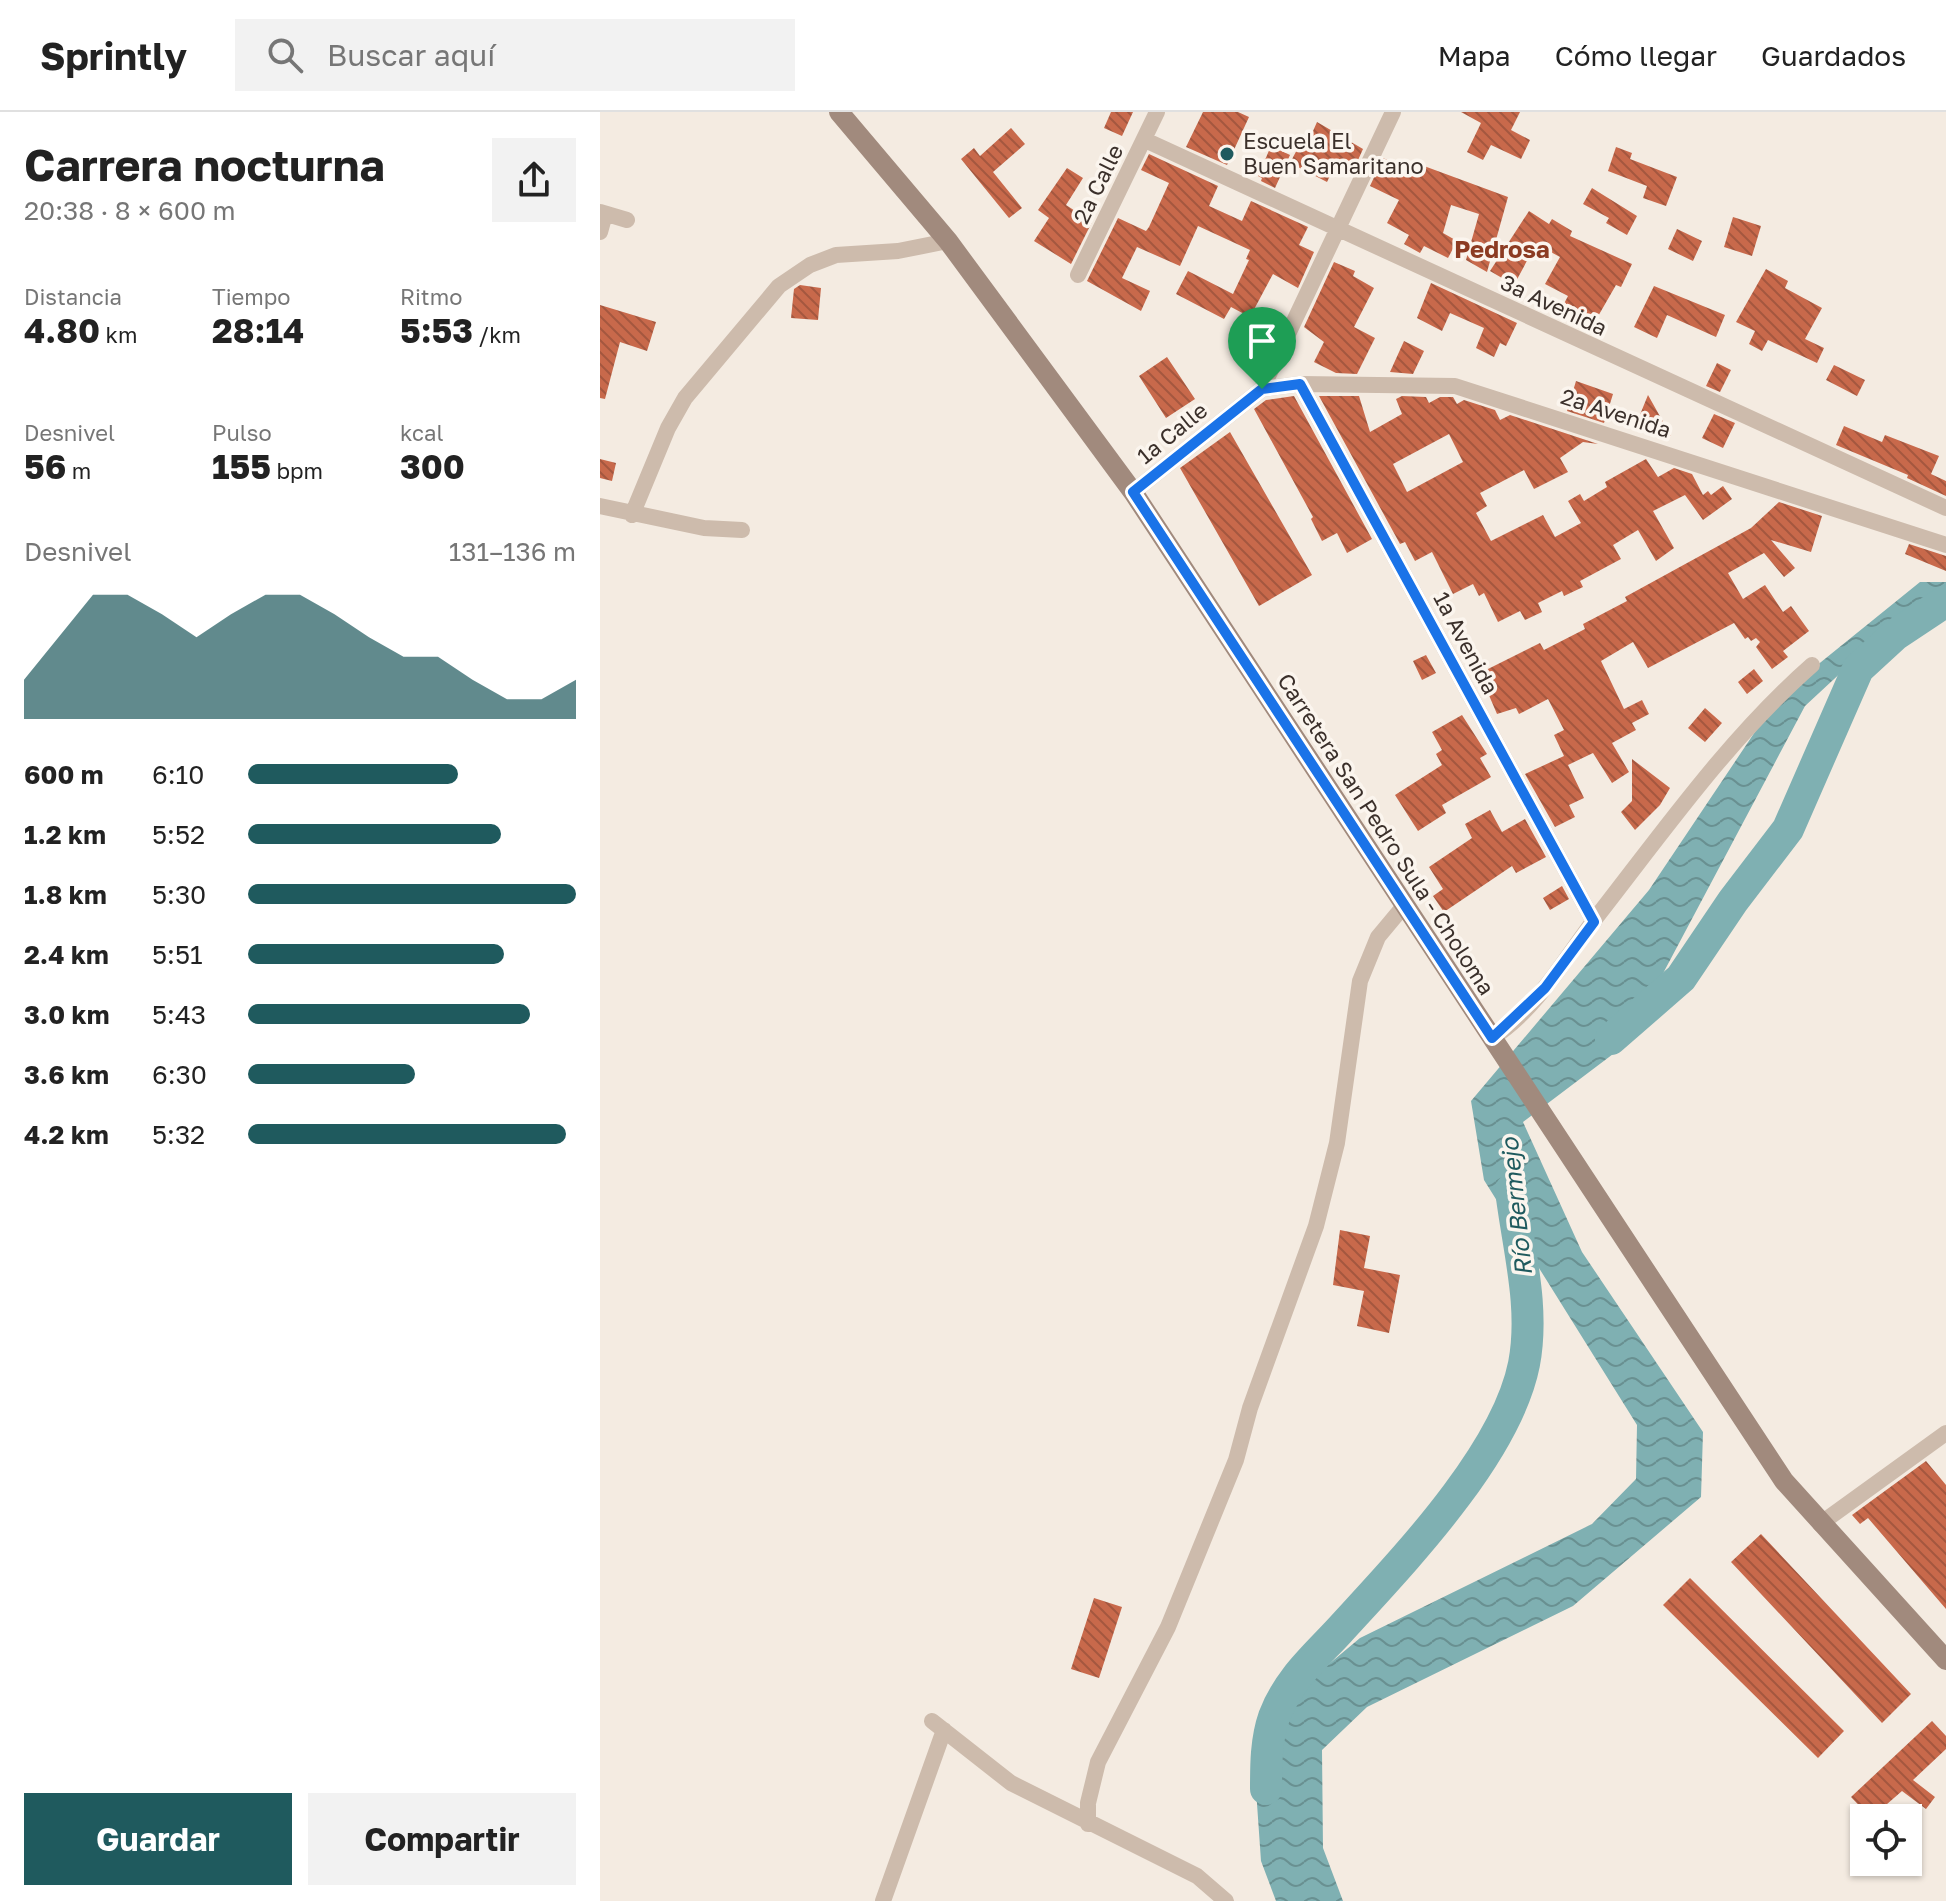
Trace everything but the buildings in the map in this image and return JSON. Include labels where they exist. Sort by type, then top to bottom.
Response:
[{"type":"main road","name":"Carretera San Pedro Sula - Choloma","points":[[839,112],[948,241],[1133,492],[1754,1439],[1820,1524],[1946,1660]]},
{"type":"street","name":"2a Calle","points":[[1078,275],[1157,112]]},
{"type":"street","name":"1a Calle","points":[[1133,492],[1262,389],[1393,112]]},
{"type":"street","name":"3a Avenida","points":[[1145,140],[1946,508]]},
{"type":"street","points":[[600,232],[602,213],[627,220]]},
{"type":"street","points":[[632,515],[668,428],[685,398],[779,286],[810,265],[836,255],[898,251],[948,241]]},
{"type":"street","name":"2a Avenida","points":[[1262,389],[1300,384],[1455,386],[1946,545]]},
{"type":"street","name":"1a Avenida","points":[[1300,384],[1594,922]]},
{"type":"street","points":[[600,506],[704,528],[742,530]]},
{"type":"street","points":[[1496,1044],[1545,988],[1764,707],[1812,665]]},
{"type":"street","points":[[1088,1824],[1088,1803],[1098,1762],[1173,1615],[1236,1460],[1250,1408],[1319,1212],[1337,1143],[1360,981],[1378,937],[1403,907]]},
{"type":"street","points":[[1820,1524],[1854,1496],[1946,1433]]},
{"type":"street","points":[[883,1901],[938,1725],[1011,1783],[1197,1876],[1226,1901]]},
{"type":"water","points":[[1920,582],[1946,582],[1946,600],[1938,600],[1902,616],[1805,706],[1625,1045],[1523,1122],[1582,1252],[1703,1432],[1701,1497],[1573,1606],[1367,1707],[1322,1750],[1323,1848],[1343,1901],[1276,1901],[1261,1861],[1255,1775],[1292,1695],[1360,1638],[1592,1524],[1636,1479],[1637,1425],[1484,1180],[1471,1101],[1649,890],[1779,696]]},
{"type":"waterway","name":"Río Bermejo","points":[[1611,1039],[1681,978],[1733,901],[1788,829],[1858,669],[1895,635],[1946,601]]},
{"type":"waterway","name":"Río Bermejo","points":[[1266,1789],[1269,1735],[1286,1692],[1448,1506],[1496,1435],[1513,1399],[1524,1364],[1528,1321],[1511,1190]]},
{"type":"place","name":"Escuela El Buen Samaritano","points":[[1227,154]]},
{"type":"district","name":"Pedrosa","points":[[1502,250]]},
{"type":"route","points":[[1300,384],[1594,922],[1545,988],[1516,1019],[1492,1038],[1133,492],[1262,389],[1300,384]]}]
